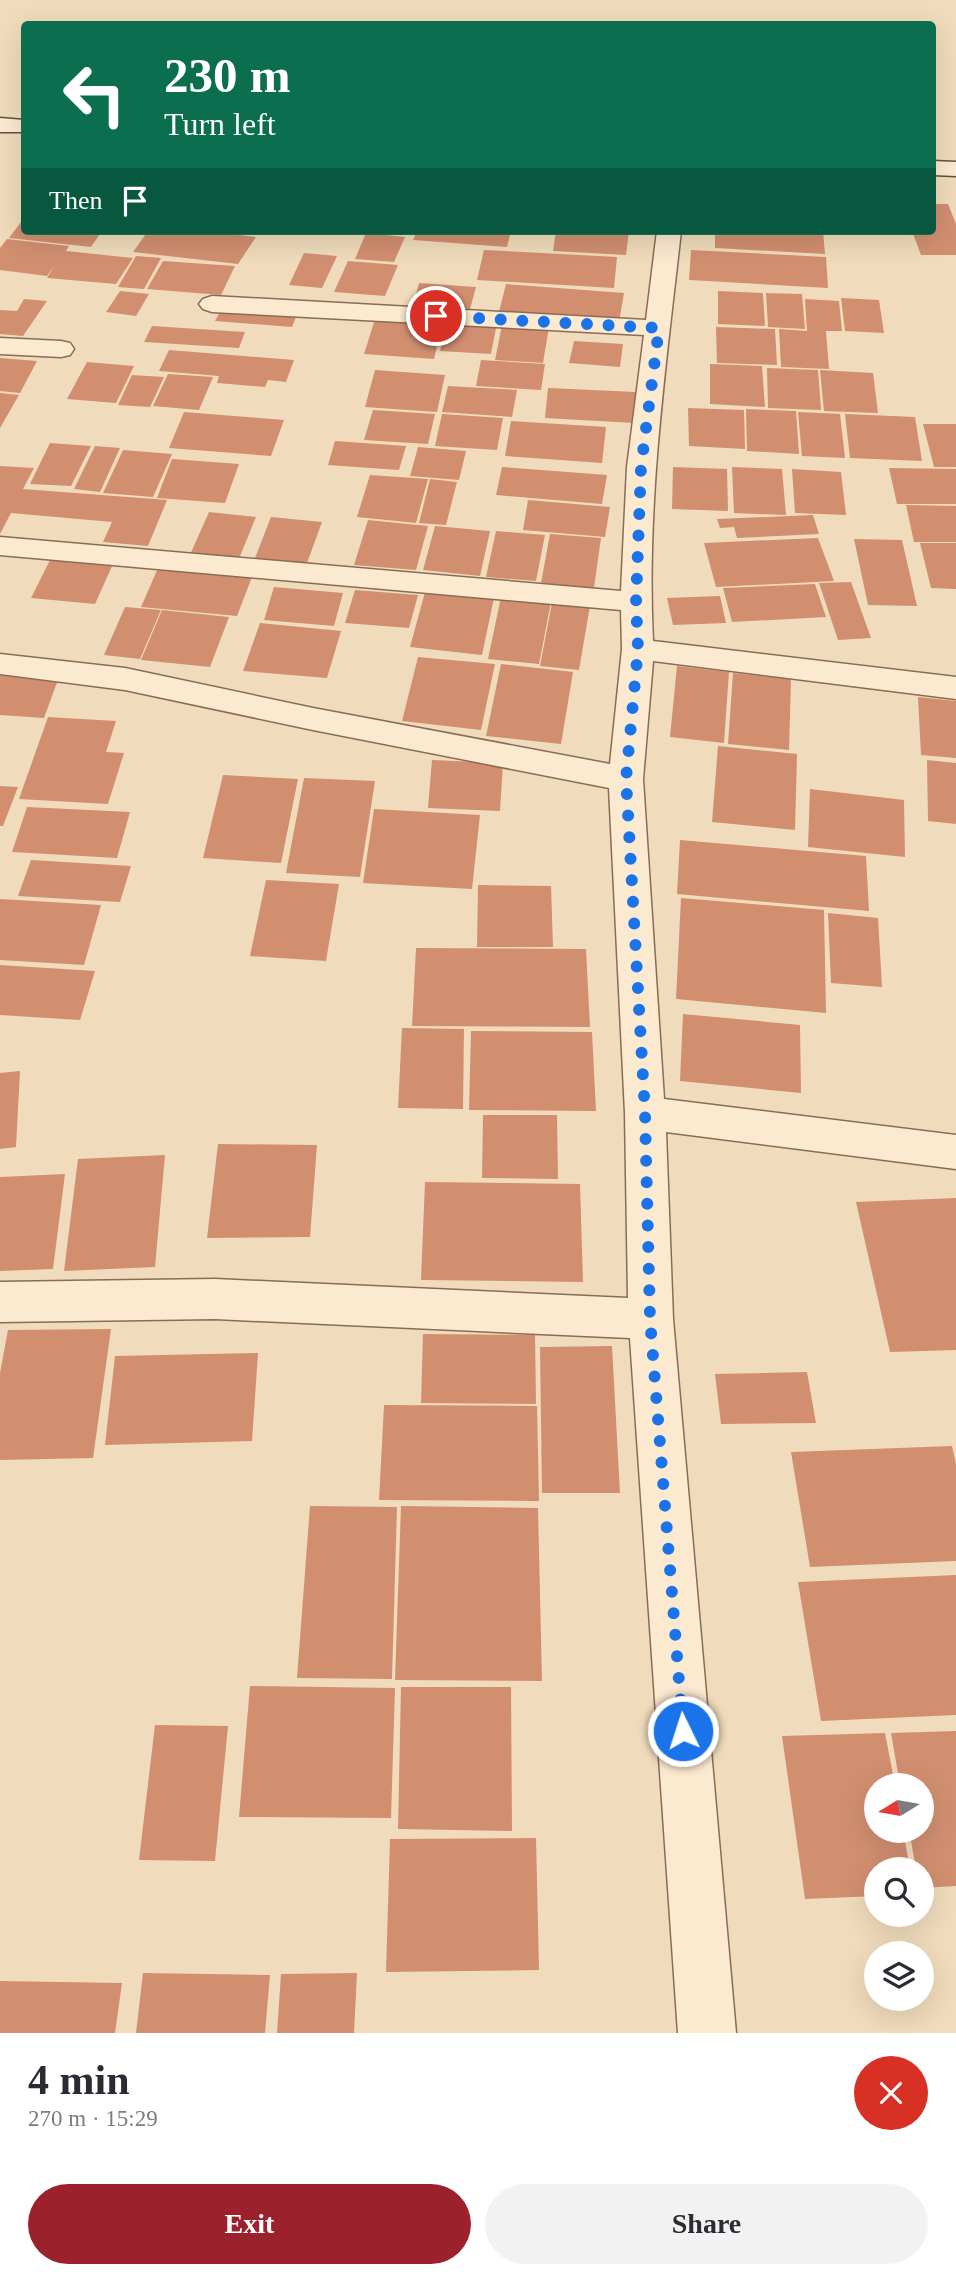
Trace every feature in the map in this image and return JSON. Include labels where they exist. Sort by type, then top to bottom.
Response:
[{"type":"street","points":[[0,125],[21,126]]},
{"type":"street","points":[[936,167],[956,169]]},
{"type":"street","points":[[669,235],[641,467],[636,602],[638,649],[626,779],[645,1113],[650,1319],[707,2033]]},
{"type":"street","points":[[212,304],[659,328]]},
{"type":"street","points":[[0,346],[61,349]]},
{"type":"street","points":[[0,546],[636,602]]},
{"type":"street","points":[[638,649],[956,688]]},
{"type":"street","points":[[0,664],[125,679],[313,719],[626,779]]},
{"type":"street","points":[[645,1113],[956,1152]]},
{"type":"street","points":[[0,1302],[215,1299],[650,1319]]},
{"type":"building","points":[[936,204],[948,204],[956,224],[956,255],[921,255],[914,235],[936,235]]},
{"type":"building","points":[[21,222],[21,235],[99,235],[91,247],[9,238]]},
{"type":"building","points":[[145,235],[256,237],[238,264],[133,252]]},
{"type":"building","points":[[365,235],[405,237],[394,262],[355,259]]},
{"type":"building","points":[[415,235],[510,235],[507,247],[413,240]]},
{"type":"building","points":[[555,235],[628,235],[626,255],[553,251]]},
{"type":"building","points":[[715,235],[823,235],[825,254],[715,248]]},
{"type":"building","points":[[7,239],[69,246],[66,251],[133,258],[116,284],[47,278],[54,266],[47,276],[0,270],[0,248]]},
{"type":"building","points":[[484,250],[617,257],[614,288],[477,280]]},
{"type":"building","points":[[691,250],[826,257],[828,288],[689,280]]},
{"type":"building","points":[[304,253],[337,256],[322,288],[289,285]]},
{"type":"building","points":[[136,256],[161,258],[144,289],[118,287]]},
{"type":"building","points":[[163,261],[235,266],[221,295],[147,289]]},
{"type":"building","points":[[348,261],[398,265],[385,296],[334,292]]},
{"type":"building","points":[[419,283],[476,287],[470,309],[413,305]]},
{"type":"building","points":[[506,284],[624,293],[619,322],[499,312]]},
{"type":"building","points":[[120,291],[149,294],[136,316],[106,312]]},
{"type":"building","points":[[718,291],[763,293],[765,326],[718,324]]},
{"type":"building","points":[[766,293],[802,294],[805,329],[768,327]]},
{"type":"building","points":[[841,298],[879,300],[884,333],[845,331]]},
{"type":"building","points":[[24,299],[47,301],[23,336],[0,334],[0,310],[17,311]]},
{"type":"building","points":[[805,299],[839,301],[842,331],[826,331],[829,369],[781,367],[779,329],[807,331]]},
{"type":"building","points":[[223,306],[298,312],[292,327],[215,321]]},
{"type":"building","points":[[376,316],[443,320],[434,359],[364,354]]},
{"type":"building","points":[[447,320],[497,323],[491,354],[440,351]]},
{"type":"building","points":[[502,325],[549,327],[543,363],[495,360]]},
{"type":"building","points":[[152,326],[245,332],[239,348],[144,342]]},
{"type":"building","points":[[716,327],[775,329],[777,365],[717,363]]},
{"type":"building","points":[[574,341],[623,344],[620,367],[569,363]]},
{"type":"building","points":[[169,350],[294,360],[286,382],[268,380],[265,387],[217,383],[219,376],[159,371]]},
{"type":"building","points":[[0,358],[37,361],[20,393],[0,391]]},
{"type":"building","points":[[481,360],[545,364],[541,390],[476,386]]},
{"type":"building","points":[[87,362],[134,366],[116,403],[67,399]]},
{"type":"building","points":[[710,364],[762,366],[765,407],[710,404]]},
{"type":"building","points":[[767,368],[818,370],[821,410],[768,408]]},
{"type":"building","points":[[375,370],[445,375],[437,412],[365,407]]},
{"type":"building","points":[[820,370],[873,373],[878,413],[824,411]]},
{"type":"building","points":[[168,374],[213,377],[199,410],[153,406]]},
{"type":"building","points":[[132,375],[164,377],[150,407],[118,405]]},
{"type":"building","points":[[448,386],[517,390],[512,417],[442,412]]},
{"type":"building","points":[[548,388],[636,392],[635,423],[545,418]]},
{"type":"building","points":[[0,393],[19,395],[0,428]]},
{"type":"building","points":[[688,408],[744,410],[745,449],[689,446]]},
{"type":"building","points":[[746,409],[796,411],[799,454],[747,451]]},
{"type":"building","points":[[373,410],[435,414],[428,444],[364,440]]},
{"type":"building","points":[[184,412],[284,420],[271,456],[169,448]]},
{"type":"building","points":[[798,412],[840,414],[845,458],[802,456]]},
{"type":"building","points":[[442,414],[503,418],[497,450],[435,446]]},
{"type":"building","points":[[845,414],[915,417],[922,461],[850,458]]},
{"type":"building","points":[[511,421],[606,427],[602,463],[505,456]]},
{"type":"building","points":[[923,424],[956,424],[956,467],[934,467]]},
{"type":"building","points":[[335,441],[406,446],[399,470],[328,465]]},
{"type":"building","points":[[50,443],[91,446],[71,486],[30,484]]},
{"type":"building","points":[[95,446],[120,448],[100,492],[74,489]]},
{"type":"building","points":[[418,447],[466,451],[459,480],[410,476]]},
{"type":"building","points":[[123,450],[172,454],[153,497],[103,493]]},
{"type":"building","points":[[172,459],[239,464],[225,503],[157,498]]},
{"type":"building","points":[[0,466],[34,468],[23,489],[167,500],[148,546],[103,542],[112,522],[11,513],[0,534]]},
{"type":"building","points":[[502,467],[607,475],[602,504],[496,495]]},
{"type":"building","points":[[673,467],[727,469],[728,511],[672,509]]},
{"type":"building","points":[[732,467],[782,469],[786,515],[734,513]]},
{"type":"building","points":[[889,468],[956,469],[956,504],[897,504]]},
{"type":"building","points":[[792,469],[841,472],[846,515],[795,513]]},
{"type":"building","points":[[370,475],[428,479],[416,523],[357,517]]},
{"type":"building","points":[[430,479],[457,482],[446,525],[419,523]]},
{"type":"building","points":[[528,500],[610,507],[605,537],[523,530]]},
{"type":"building","points":[[906,505],[956,506],[956,542],[914,542]]},
{"type":"building","points":[[209,512],[256,517],[238,561],[189,557]]},
{"type":"building","points":[[813,515],[819,534],[737,538],[734,527],[720,528],[717,519]]},
{"type":"building","points":[[271,517],[322,522],[307,563],[255,558]]},
{"type":"building","points":[[368,520],[428,526],[416,570],[354,565]]},
{"type":"building","points":[[435,526],[490,531],[480,576],[423,570]]},
{"type":"building","points":[[496,531],[545,535],[536,581],[486,577]]},
{"type":"building","points":[[550,534],[601,538],[594,588],[541,583]]},
{"type":"building","points":[[818,538],[834,581],[716,587],[704,543]]},
{"type":"building","points":[[854,539],[902,540],[917,606],[868,605]]},
{"type":"building","points":[[920,543],[956,543],[956,589],[931,588]]},
{"type":"building","points":[[51,558],[113,564],[95,604],[31,598]]},
{"type":"building","points":[[158,568],[252,577],[237,616],[141,607]]},
{"type":"building","points":[[851,582],[871,638],[838,640],[819,583]]},
{"type":"building","points":[[815,584],[826,617],[732,622],[723,588]]},
{"type":"building","points":[[274,587],[343,593],[334,626],[264,620]]},
{"type":"building","points":[[355,590],[418,595],[409,628],[345,623]]},
{"type":"building","points":[[425,592],[494,598],[482,655],[410,647]]},
{"type":"building","points":[[720,596],[726,623],[673,625],[667,598]]},
{"type":"building","points":[[501,597],[551,602],[539,664],[488,659]]},
{"type":"building","points":[[552,603],[590,606],[579,670],[540,666]]},
{"type":"building","points":[[125,607],[161,610],[140,659],[104,655]]},
{"type":"building","points":[[162,610],[229,617],[210,667],[141,660]]},
{"type":"building","points":[[260,623],[341,631],[327,678],[243,671]]},
{"type":"building","points":[[418,657],[495,664],[481,730],[402,721]]},
{"type":"building","points":[[501,664],[573,672],[561,744],[486,736]]},
{"type":"building","points":[[677,666],[729,672],[724,743],[670,737]]},
{"type":"building","points":[[733,673],[791,679],[789,750],[728,744]]},
{"type":"building","points":[[0,674],[59,677],[44,718],[0,715]]},
{"type":"building","points":[[918,697],[956,701],[956,758],[921,755]]},
{"type":"building","points":[[48,717],[116,721],[106,752],[124,753],[108,804],[19,799]]},
{"type":"building","points":[[718,746],[797,754],[795,830],[712,822]]},
{"type":"building","points":[[432,760],[503,763],[500,811],[428,808]]},
{"type":"building","points":[[927,760],[956,763],[956,824],[928,821]]},
{"type":"building","points":[[223,775],[298,779],[281,863],[203,858]]},
{"type":"building","points":[[304,778],[375,781],[360,877],[286,873]]},
{"type":"building","points":[[0,786],[18,787],[3,826],[0,826]]},
{"type":"building","points":[[810,789],[904,800],[905,857],[808,847]]},
{"type":"building","points":[[27,807],[130,812],[117,858],[12,852]]},
{"type":"building","points":[[374,809],[480,815],[472,889],[363,883]]},
{"type":"building","points":[[680,840],[866,856],[869,911],[677,894]]},
{"type":"building","points":[[31,860],[131,866],[120,902],[18,896]]},
{"type":"building","points":[[266,880],[339,884],[326,961],[250,956]]},
{"type":"building","points":[[478,885],[551,886],[553,947],[477,947]]},
{"type":"building","points":[[681,898],[824,910],[826,1013],[676,999]]},
{"type":"building","points":[[0,899],[101,905],[84,965],[0,960]]},
{"type":"building","points":[[828,913],[878,918],[882,987],[831,983]]},
{"type":"building","points":[[416,948],[586,949],[590,1027],[412,1026]]},
{"type":"building","points":[[0,965],[95,971],[80,1020],[0,1015]]},
{"type":"building","points":[[683,1014],[800,1025],[801,1093],[680,1081]]},
{"type":"building","points":[[402,1028],[464,1029],[463,1109],[398,1108]]},
{"type":"building","points":[[471,1031],[592,1032],[596,1111],[469,1110]]},
{"type":"building","points":[[20,1071],[16,1147],[0,1149],[0,1073]]},
{"type":"building","points":[[483,1115],[557,1115],[558,1179],[482,1178]]},
{"type":"building","points":[[218,1144],[317,1145],[310,1237],[207,1238]]},
{"type":"building","points":[[165,1155],[155,1267],[64,1271],[78,1159]]},
{"type":"building","points":[[65,1174],[53,1269],[0,1271],[0,1177]]},
{"type":"building","points":[[425,1182],[580,1184],[583,1282],[421,1280]]},
{"type":"building","points":[[956,1198],[956,1350],[890,1352],[856,1202]]},
{"type":"building","points":[[111,1329],[93,1458],[0,1460],[0,1373],[8,1330]]},
{"type":"building","points":[[423,1334],[535,1335],[536,1404],[421,1403]]},
{"type":"building","points":[[612,1346],[620,1493],[542,1493],[540,1347]]},
{"type":"building","points":[[258,1353],[252,1441],[105,1445],[115,1356]]},
{"type":"building","points":[[807,1372],[816,1423],[721,1424],[715,1374]]},
{"type":"building","points":[[384,1405],[537,1406],[539,1501],[379,1500]]},
{"type":"building","points":[[952,1446],[956,1464],[956,1561],[810,1567],[791,1452]]},
{"type":"building","points":[[310,1506],[397,1507],[392,1679],[297,1678]]},
{"type":"building","points":[[401,1506],[538,1508],[542,1681],[395,1680]]},
{"type":"building","points":[[956,1575],[956,1715],[821,1721],[798,1582]]},
{"type":"building","points":[[250,1686],[395,1688],[391,1818],[239,1817]]},
{"type":"building","points":[[401,1687],[511,1687],[512,1831],[398,1829]]},
{"type":"building","points":[[155,1725],[228,1726],[215,1861],[139,1860]]},
{"type":"building","points":[[956,1731],[956,1886],[934,1887],[934,1857],[914,1857],[911,1843],[934,1843],[934,1773],[898,1773],[891,1733]]},
{"type":"building","points":[[885,1733],[893,1773],[864,1773],[864,1843],[905,1843],[908,1857],[864,1857],[864,1897],[805,1899],[782,1736]]},
{"type":"building","points":[[536,1838],[539,1970],[386,1972],[390,1839]]},
{"type":"building","points":[[143,1973],[270,1975],[265,2033],[136,2033]]},
{"type":"building","points":[[357,1973],[354,2033],[277,2033],[281,1974]]},
{"type":"building","points":[[0,1981],[122,1983],[115,2033],[0,2033]]},
{"type":"route","points":[[436,316],[659,328],[641,467],[636,602],[638,649],[626,779],[645,1113],[650,1319],[683,1731]]}]
